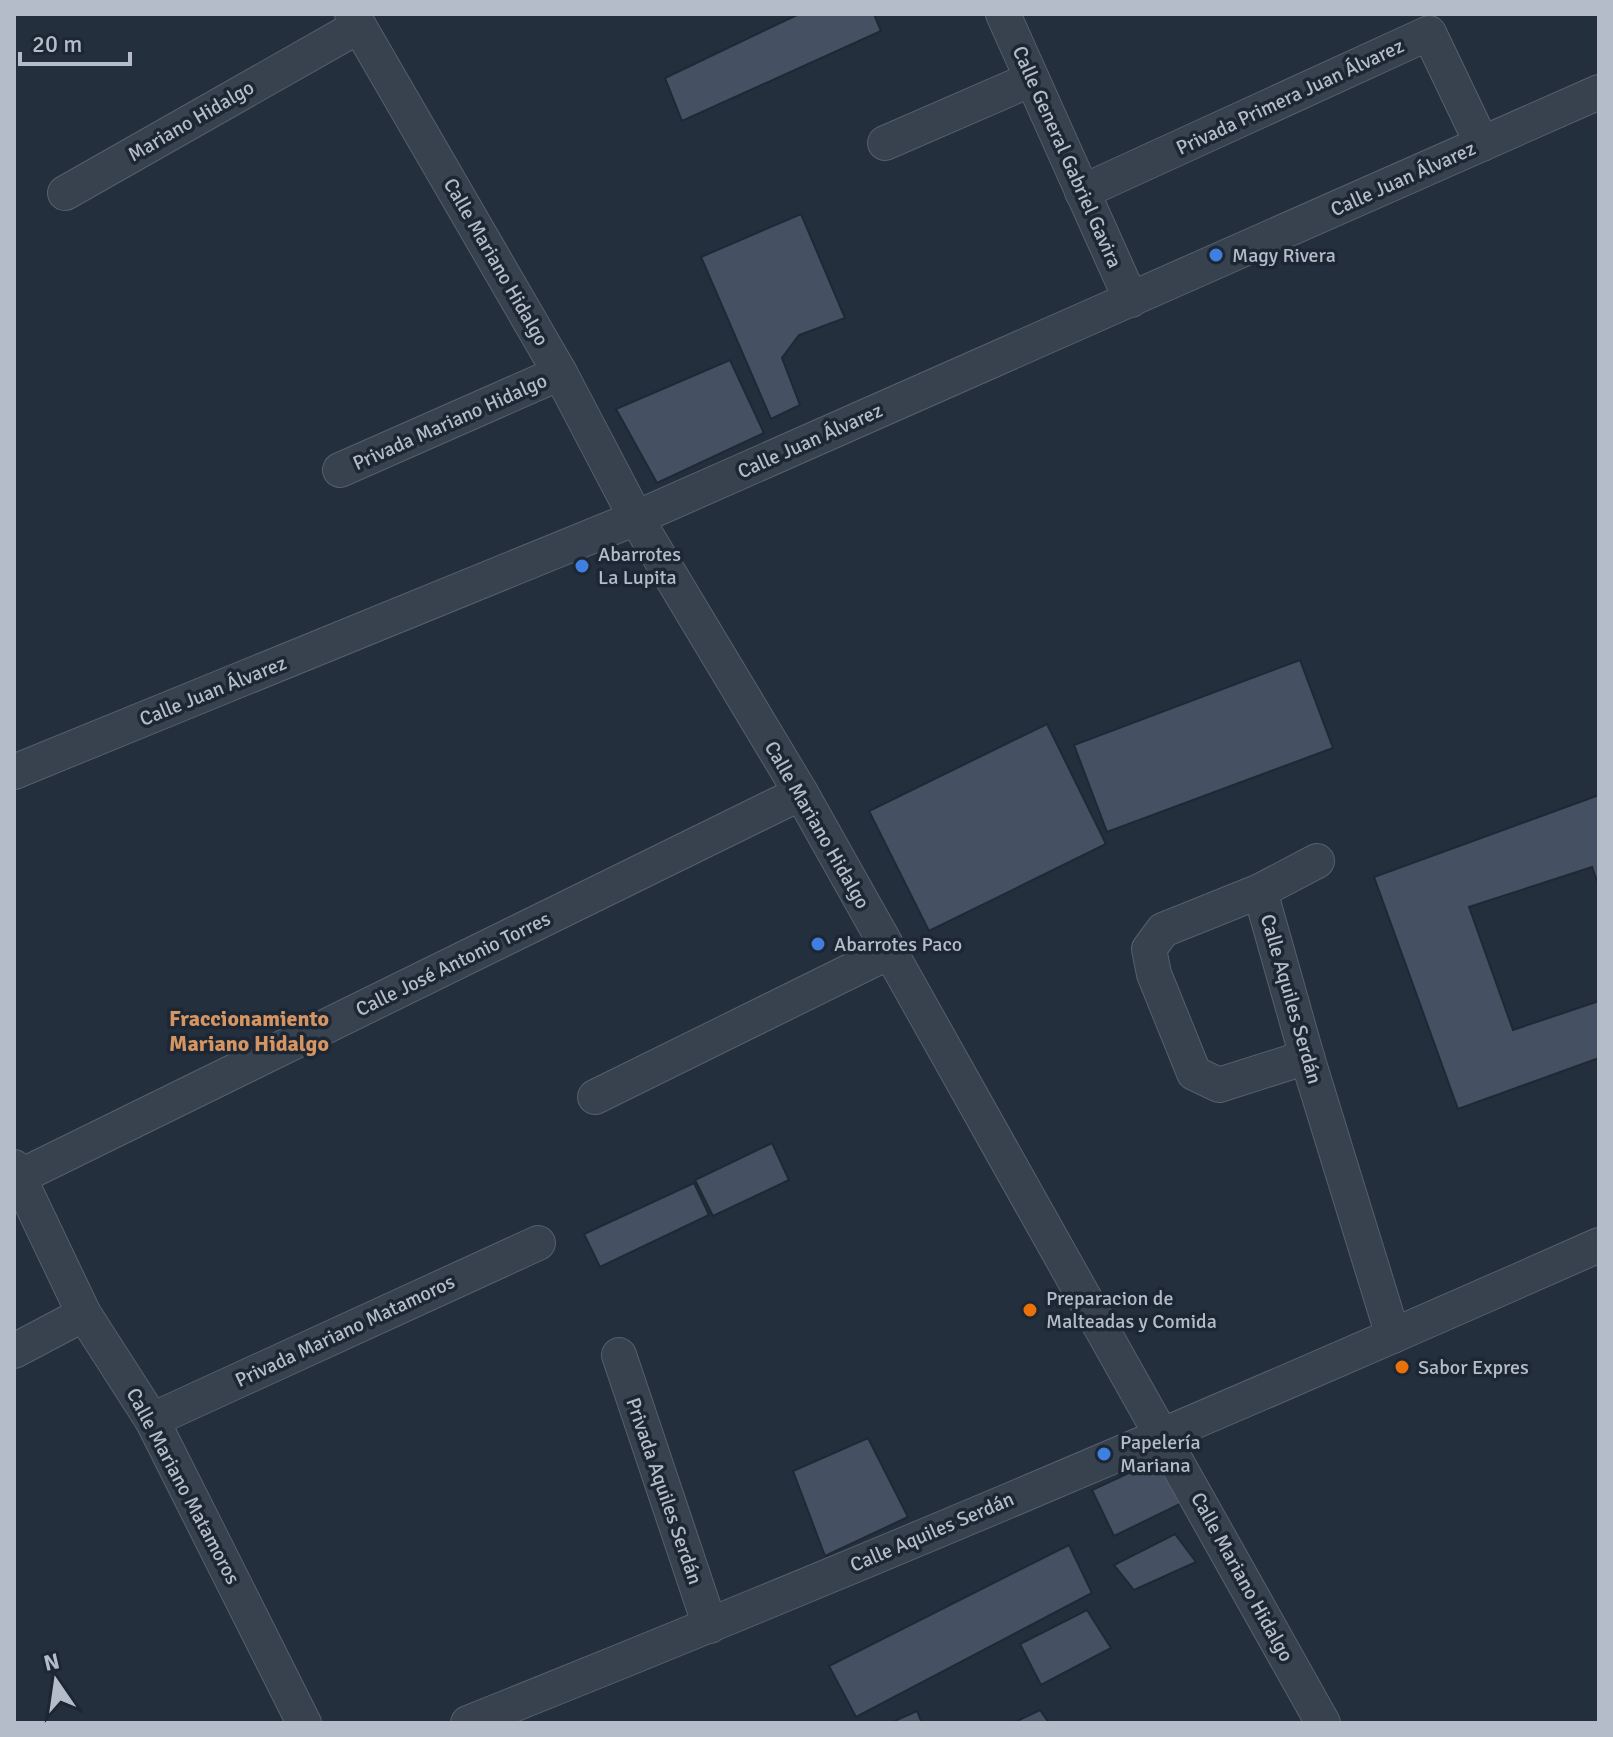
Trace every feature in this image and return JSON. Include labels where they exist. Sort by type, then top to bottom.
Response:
[{"type":"street","name":"Calle General Gabriel Gavira","points":[[1003,14],[1131,300]]},
{"type":"street","name":"Mariano Hidalgo","points":[[65,193],[356,20]]},
{"type":"street","name":"Calle Mariano Hidalgo","points":[[356,20],[560,373],[636,518],[801,793],[1323,1723]]},
{"type":"street","name":"Privada Primera Juan Álvarez","points":[[1082,192],[1429,33],[1482,144]]},
{"type":"street","points":[[885,143],[1032,79]]},
{"type":"street","name":"Calle Juan Álvarez","points":[[14,772],[636,518],[1599,92]]},
{"type":"street","name":"Privada Mariano Hidalgo","points":[[340,470],[560,373]]},
{"type":"street","name":"Calle José Antonio Torres","points":[[17,1172],[801,793]]},
{"type":"street","points":[[1307,1057],[1219,1085],[1194,1073],[1154,974],[1149,949],[1163,930],[1260,891],[1317,861]]},
{"type":"street","name":"Calle Aquiles Serdán","points":[[1260,891],[1307,1057],[1393,1336]]},
{"type":"street","points":[[595,1097],[889,952]]},
{"type":"street","name":"Calle Mariano Matamoros","points":[[17,1172],[84,1314],[152,1420],[304,1723]]},
{"type":"street","name":"Privada Mariano Matamoros","points":[[152,1420],[538,1243]]},
{"type":"street","name":"Calle Aquiles Serdán","points":[[468,1723],[710,1626],[1393,1336],[1599,1245]]},
{"type":"street","points":[[14,1351],[84,1314]]},
{"type":"street","name":"Privada Aquiles Serdán","points":[[619,1355],[710,1626]]},
{"type":"building","points":[[799,14],[874,14],[881,31],[682,121],[665,78]]},
{"type":"building","points":[[801,214],[845,318],[799,335],[782,358],[800,405],[771,419],[701,257]]},
{"type":"building","points":[[730,360],[764,433],[657,483],[616,409]]},
{"type":"building","points":[[1300,660],[1333,748],[1107,832],[1074,745]]},
{"type":"building","points":[[1047,724],[1106,844],[929,931],[869,811]]},
{"type":"building","points":[[1599,795],[1599,886],[1592,867],[1469,907],[1513,1030],[1599,1001],[1599,1058],[1458,1109],[1374,877]]},
{"type":"building","points":[[772,1143],[789,1180],[713,1216],[695,1180]]},
{"type":"building","points":[[694,1183],[709,1215],[600,1267],[584,1234]]},
{"type":"building","points":[[868,1438],[908,1517],[825,1556],[793,1471]]},
{"type":"building","points":[[1161,1458],[1182,1503],[1114,1536],[1092,1490]]},
{"type":"building","points":[[1175,1534],[1196,1562],[1134,1590],[1114,1565]]},
{"type":"building","points":[[1069,1545],[1092,1593],[856,1717],[829,1666]]},
{"type":"building","points":[[1087,1610],[1111,1648],[1041,1685],[1020,1644]]},
{"type":"building","points":[[1040,1710],[1049,1723],[1013,1723]]},
{"type":"building","points":[[917,1711],[922,1723],[890,1723]]},
{"type":"place","name":"Magy Rivera","points":[[1216,255]]},
{"type":"place","name":"Abarrotes La Lupita","points":[[582,566]]},
{"type":"place","name":"Abarrotes Paco","points":[[818,944]]},
{"type":"place","name":"Preparacion de Malteadas y Comida","points":[[1030,1310]]},
{"type":"place","name":"Sabor Expres","points":[[1402,1367]]},
{"type":"place","name":"Papelería Mariana","points":[[1104,1454]]},
{"type":"district","name":"Fraccionamiento Mariano Hidalgo","points":[[249,1030]]}]
